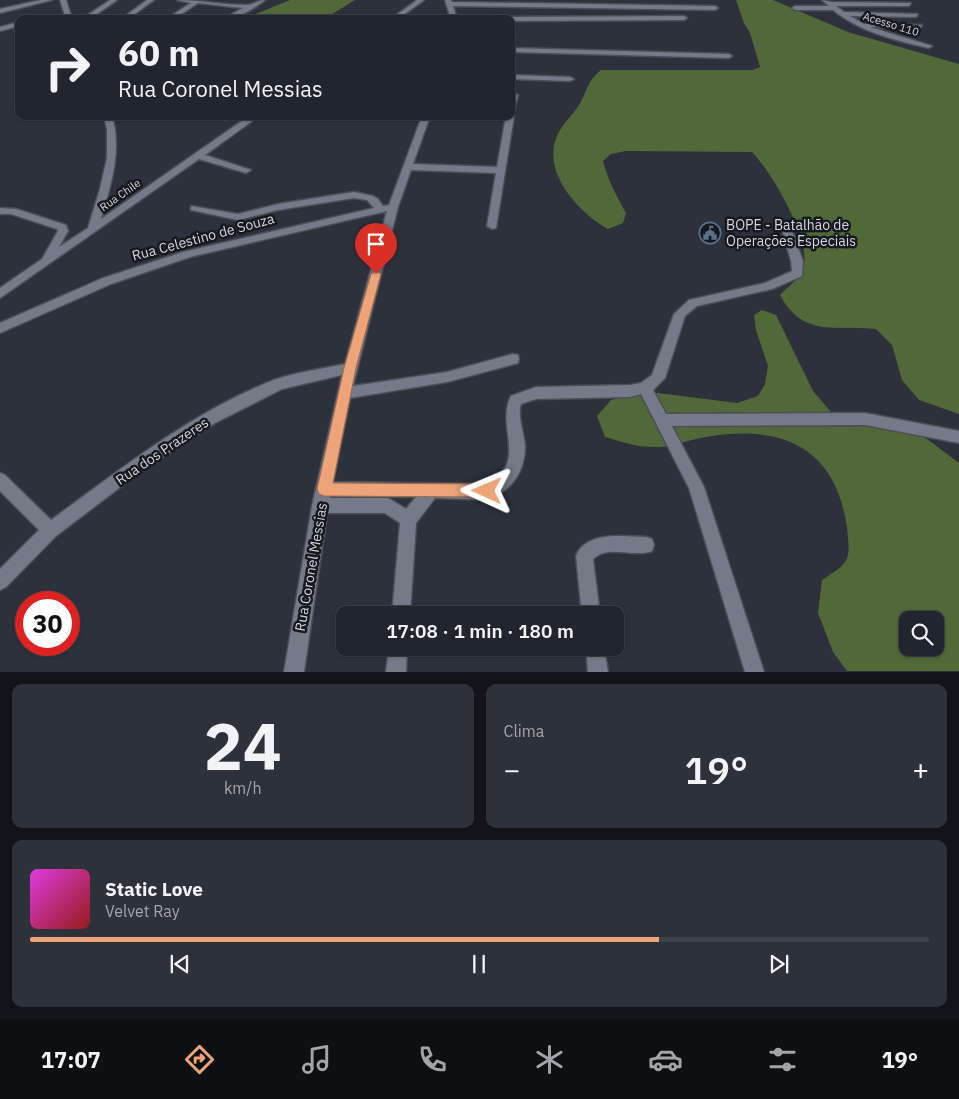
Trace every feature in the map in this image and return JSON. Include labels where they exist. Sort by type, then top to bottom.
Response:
[{"type":"street","points":[[0,11],[26,2],[49,0]]},
{"type":"street","points":[[63,0],[68,15]]},
{"type":"street","points":[[91,15],[114,0]]},
{"type":"street","points":[[130,15],[151,0]]},
{"type":"street","points":[[180,0],[252,7]]},
{"type":"street","points":[[235,15],[262,0]]},
{"type":"street","points":[[400,15],[421,0]]},
{"type":"street","points":[[449,2],[542,0]]},
{"type":"street","points":[[549,0],[607,1]]},
{"type":"street","points":[[176,15],[199,1]]},
{"type":"street","points":[[449,2],[715,8]]},
{"type":"street","points":[[449,2],[453,15]]},
{"type":"street","points":[[795,8],[829,4],[909,4]]},
{"type":"street","name":"Acesso 110","points":[[829,4],[857,25],[887,36],[929,46]]},
{"type":"street","points":[[840,14],[916,15]]},
{"type":"street","points":[[515,19],[684,18]]},
{"type":"street","points":[[0,29],[15,25]]},
{"type":"street","points":[[857,25],[920,26]]},
{"type":"street","points":[[515,50],[729,56]]},
{"type":"street","points":[[515,77],[570,79]]},
{"type":"street","points":[[92,230],[106,183],[112,146],[109,120]]},
{"type":"street","name":"Rua Chile","points":[[0,294],[249,120]]},
{"type":"street","name":"Rua Coronel Messias","points":[[294,672],[320,506],[387,208],[409,167],[425,120]]},
{"type":"street","points":[[492,226],[509,120]]},
{"type":"street","points":[[199,156],[246,170]]},
{"type":"street","points":[[409,167],[500,170]]},
{"type":"street","points":[[196,208],[238,217],[278,207],[354,195],[370,198],[387,208]]},
{"type":"street","name":"Rua Celestino de Souza","points":[[0,328],[56,301],[145,267],[237,241],[387,208]]},
{"type":"street","points":[[0,211],[12,211],[62,227],[63,230],[46,262]]},
{"type":"street","points":[[324,489],[487,491],[499,487],[509,480],[515,470],[517,457],[513,406],[516,400],[525,395],[630,391],[645,388],[658,378],[680,314],[693,303],[768,286],[798,273],[797,261],[788,234]]},
{"type":"street","points":[[344,393],[447,378],[513,359]]},
{"type":"street","name":"Rua dos Prazeres","points":[[0,581],[50,530],[139,464],[210,419],[248,398],[279,384],[350,368]]},
{"type":"street","points":[[645,388],[696,487],[755,672]]},
{"type":"street","points":[[662,420],[865,418],[959,437]]},
{"type":"street","points":[[0,480],[50,530]]},
{"type":"street","points":[[402,606],[408,520],[431,490]]},
{"type":"street","points":[[320,506],[388,505],[408,520]]},
{"type":"street","points":[[590,606],[584,556],[588,551],[596,546],[646,545]]},
{"type":"street","points":[[396,672],[397,656]]},
{"type":"street","points":[[597,656],[598,672]]},
{"type":"green space","points":[[290,0],[355,0],[331,15],[254,15]]},
{"type":"green space","points":[[736,0],[773,0],[848,32],[959,64],[959,414],[919,400],[902,380],[892,345],[876,329],[821,327],[799,318],[789,309],[780,295],[798,278],[803,270],[804,253],[801,238],[779,189],[752,152],[626,151],[611,154],[603,161],[607,175],[626,213],[623,223],[608,229],[586,213],[575,202],[558,177],[553,150],[557,136],[579,105],[590,83],[601,70],[752,70],[760,67],[750,33],[744,23]]},
{"type":"green space","points":[[762,310],[776,315],[813,391],[831,412],[859,421],[915,430],[959,463],[959,671],[847,671],[833,652],[818,613],[822,580],[843,565],[848,555],[847,528],[841,500],[831,478],[818,460],[801,447],[781,439],[759,434],[706,437],[658,447],[638,446],[605,437],[597,416],[611,400],[633,394],[658,393],[737,403],[758,396],[765,384],[768,366],[756,330],[754,315]]},
{"type":"place","name":"BOPE - Batalhão de Operações Especiais","points":[[710,233]]},
{"type":"route","points":[[376,274],[350,368],[324,489],[487,491]]}]
